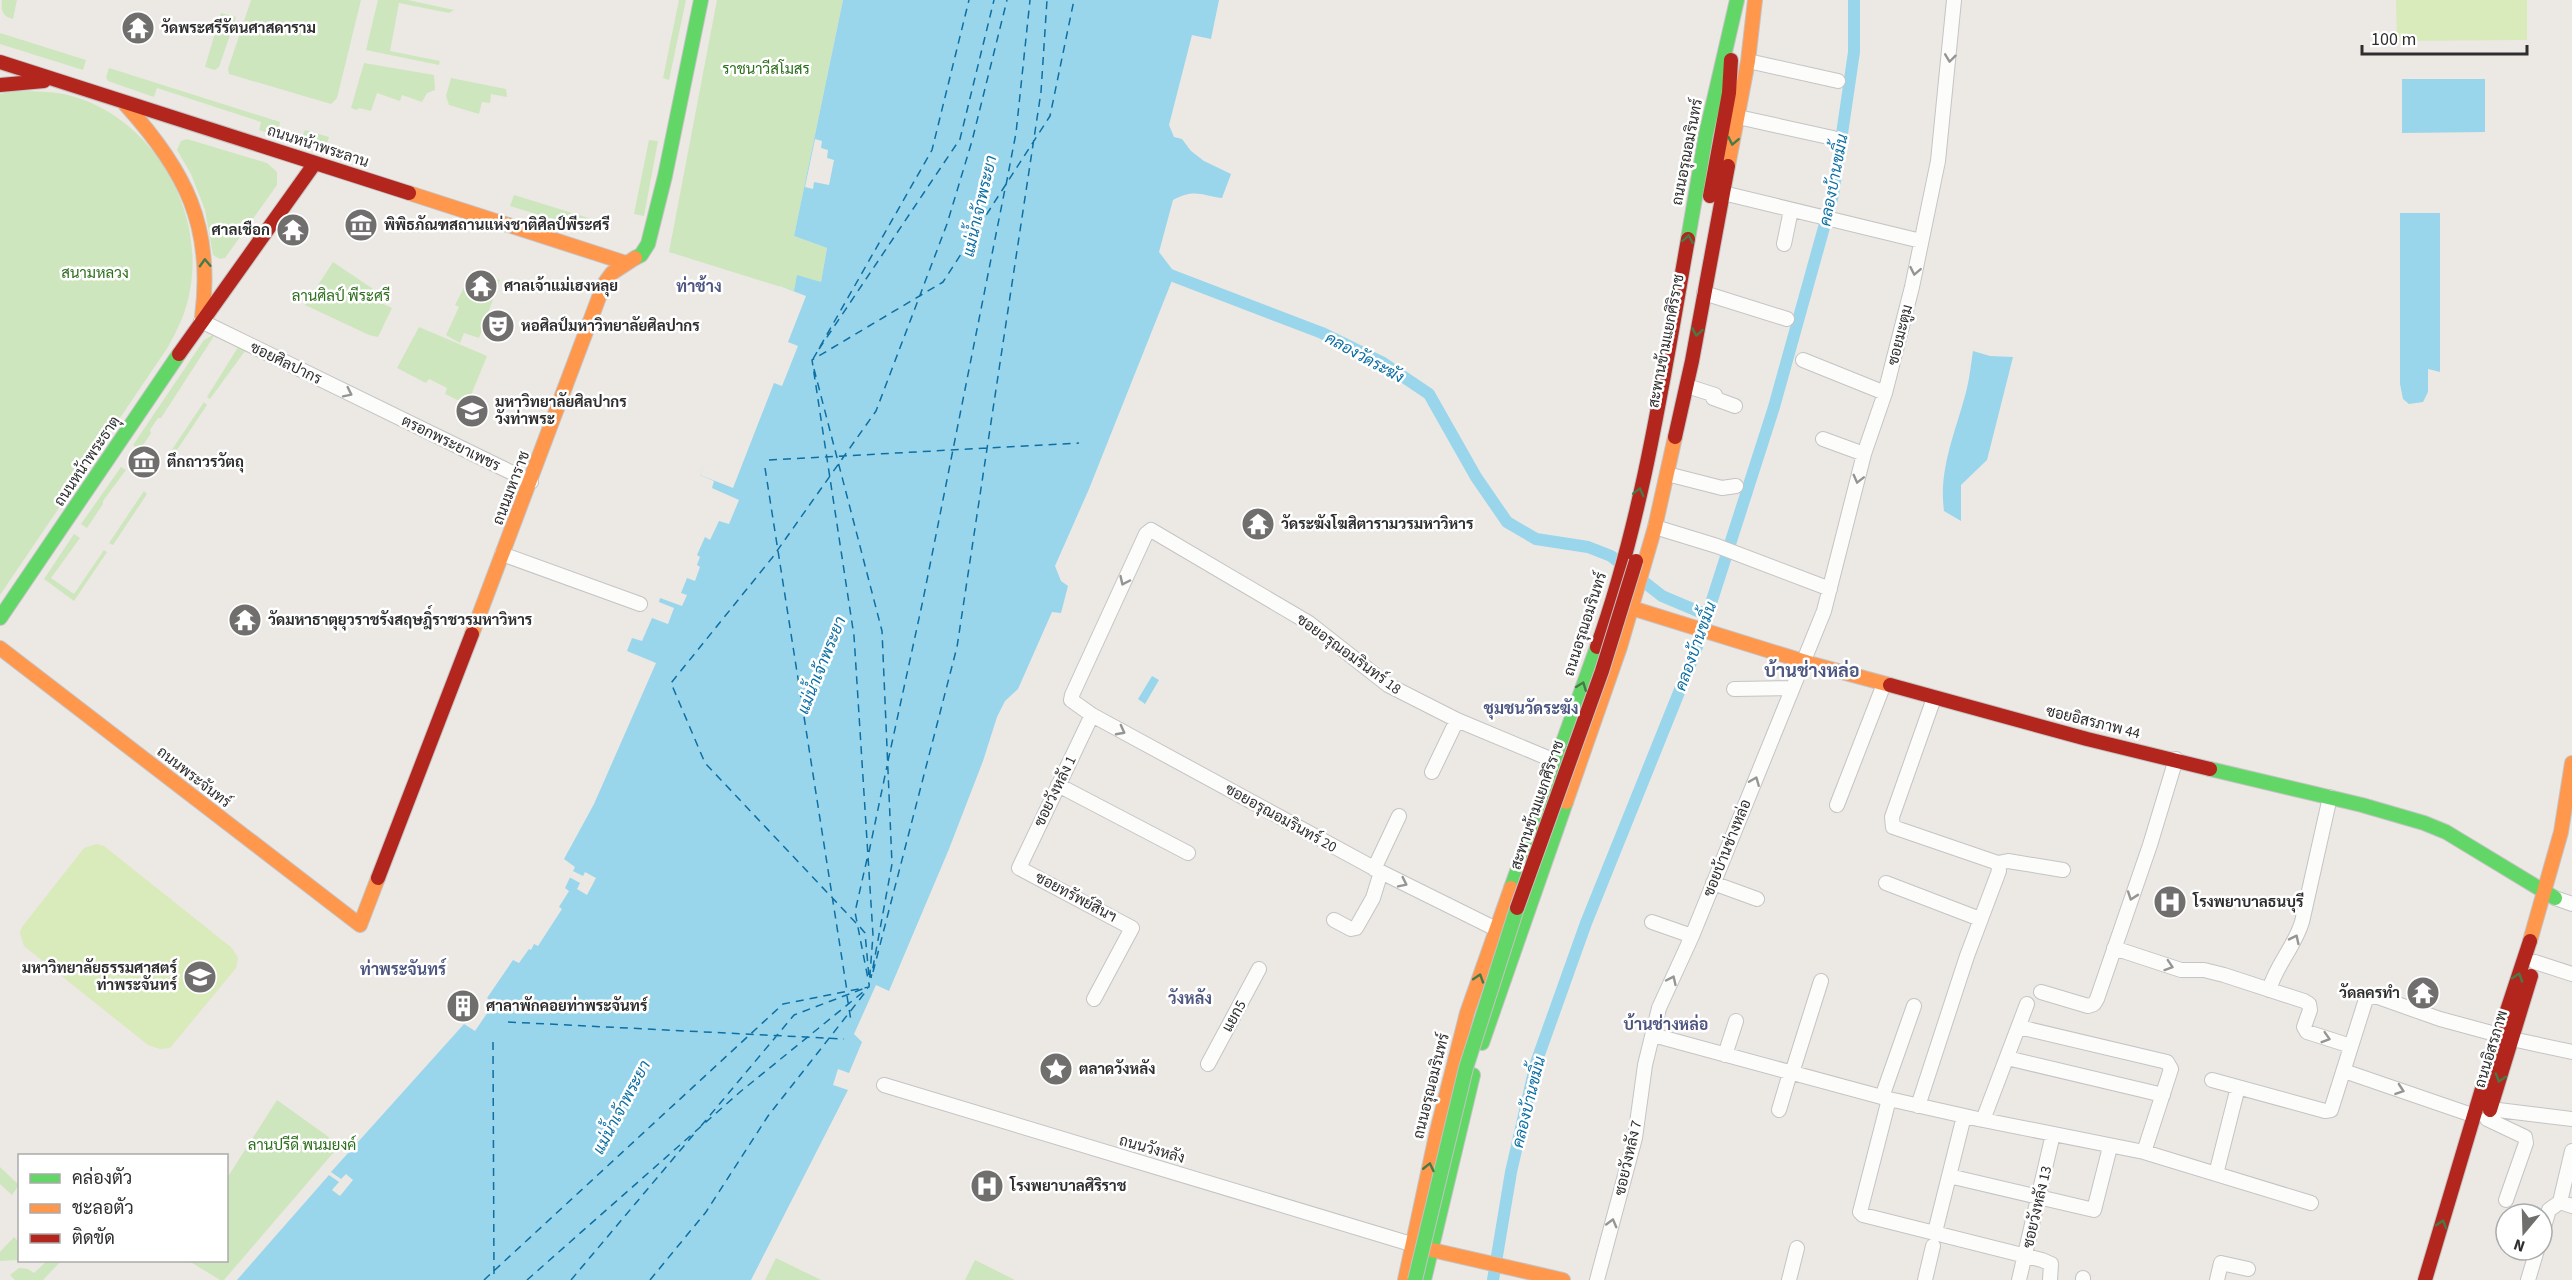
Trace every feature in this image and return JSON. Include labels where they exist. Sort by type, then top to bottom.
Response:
[{"type":"main road","name":"ถนนมหาราช","points":[[364,929],[604,284],[612,273],[641,255],[648,244],[665,176],[701,0]]},
{"type":"main road","name":"สะพานข้ามแยกศิริราช","points":[[1729,93],[1736,4]]},
{"type":"main road","name":"ถนนอรุณอมรินทร์","points":[[1405,1280],[1411,1244],[1460,1038],[1496,929],[1592,662],[1626,549],[1659,403],[1706,134],[1736,4]]},
{"type":"main road","name":"สะพานข้ามแยกศิริราช","points":[[1415,1280],[1464,1074],[1486,998],[1617,628],[1636,561],[1669,414],[1729,93],[1755,6]]},
{"type":"main road","points":[[1424,1280],[1478,1056],[1633,609],[1647,558],[1687,386],[1748,61],[1755,6]]},
{"type":"main road","name":"ถนนหน้าพระลาน","points":[[0,62],[626,263]]},
{"type":"main road","points":[[0,85],[55,80]]},
{"type":"main road","name":"ถนนหน้าพระธาตุ","points":[[123,102],[143,122],[181,177],[194,206],[205,248],[206,295],[201,321]]},
{"type":"main road","name":"ถนนหน้าพระธาตุ","points":[[0,618],[201,321],[315,163]]},
{"type":"main road","name":"ซอยอิสรภาพ 44","points":[[1611,601],[1805,662],[1934,698],[2087,739],[2330,797],[2435,826],[2550,895]]},
{"type":"main road","name":"ถนนพระจันทร์","points":[[0,648],[364,929]]},
{"type":"main road","points":[[1555,761],[1577,770]]},
{"type":"main road","points":[[2505,1037],[2550,895],[2568,800],[2572,763]]},
{"type":"main road","name":"ถนนอิสรภาพ","points":[[2437,1280],[2505,1037],[2535,962],[2550,895],[2572,826]]},
{"type":"main road","points":[[2425,1280],[2484,1115]]},
{"type":"main road","points":[[1411,1244],[1430,1251],[1563,1280]]},
{"type":"street","name":"ซอยมะตูม","points":[[1805,662],[1830,589],[1864,454],[1885,393],[1912,287],[1938,161],[1954,0]]},
{"type":"street","points":[[1748,61],[1838,81]]},
{"type":"street","points":[[1737,117],[1833,138]]},
{"type":"street","points":[[1723,193],[1921,241]]},
{"type":"street","points":[[1784,244],[1791,210]]},
{"type":"street","points":[[1704,293],[1787,319]]},
{"type":"street","name":"ซอยศิลปากร","points":[[201,321],[371,404]]},
{"type":"street","points":[[1803,360],[1885,393]]},
{"type":"street","points":[[1687,386],[1715,395],[1713,398],[1735,406]]},
{"type":"street","name":"ตรอกพระยาเพชร","points":[[371,404],[531,482]]},
{"type":"street","points":[[1823,439],[1864,454]]},
{"type":"street","points":[[1668,474],[1722,488],[1736,486]]},
{"type":"street","points":[[1655,527],[1718,546],[1830,589]]},
{"type":"street","name":"ซอยอรุณอมรินทร์ 18","points":[[1071,700],[1071,695],[1146,534],[1151,530],[1309,623],[1388,685],[1457,720],[1555,761]]},
{"type":"street","points":[[502,554],[640,604]]},
{"type":"street","name":"ซอยบ้านช่างหล่อ","points":[[1653,1035],[1659,1008],[1692,936],[1791,688],[1805,662]]},
{"type":"street","points":[[1837,805],[1884,684]]},
{"type":"street","points":[[1734,689],[1791,688]]},
{"type":"street","points":[[1934,698],[1891,824],[1893,827],[1998,862],[2008,861],[2063,870]]},
{"type":"street","name":"ซอยอรุณอมรินทร์ 20","points":[[1071,700],[1092,715],[1378,871],[1496,929]]},
{"type":"street","name":"ซอยวังหลัง 1","points":[[1019,868],[1092,715]]},
{"type":"street","points":[[1432,772],[1457,720]]},
{"type":"street","points":[[2041,992],[2088,1006],[2094,1004],[2150,844],[2176,759]]},
{"type":"street","points":[[1058,785],[1188,853]]},
{"type":"street","points":[[2269,990],[2275,970],[2296,940],[2302,922],[2330,797]]},
{"type":"street","points":[[1334,920],[1351,930],[1356,928],[1373,898],[1378,871],[1399,816]]},
{"type":"street","points":[[1918,1106],[1980,919],[1999,871],[1998,862]]},
{"type":"street","name":"ซอยทรัพย์สินฯ","points":[[1019,868],[1132,928],[1094,999]]},
{"type":"street","points":[[1713,883],[1758,898]]},
{"type":"street","points":[[1886,883],[1980,919]]},
{"type":"street","points":[[2550,895],[2572,904]]},
{"type":"street","points":[[1652,922],[1692,936]]},
{"type":"street","points":[[2114,948],[2181,970],[2204,970],[2309,1004],[2310,1010],[2304,1027],[2307,1032],[2351,1046]]},
{"type":"street","points":[[2535,962],[2572,974]]},
{"type":"street","name":"แยก5","points":[[1208,1064],[1259,969]]},
{"type":"street","points":[[1779,1110],[1821,981]]},
{"type":"street","points":[[2212,1080],[2325,1111],[2331,1110],[2367,999],[2375,996],[2440,1019],[2572,1052]]},
{"type":"street","points":[[1983,1120],[2027,1004]]},
{"type":"street","points":[[1914,1006],[1885,1098],[1860,1212],[1934,1239],[2026,1255],[2051,1264],[2049,1280]]},
{"type":"street","points":[[1725,1055],[1736,1021]]},
{"type":"street","points":[[2019,1027],[2167,1062],[2171,1069],[2144,1152]]},
{"type":"street","points":[[1653,1035],[1918,1106],[2110,1147],[2144,1152],[2311,1203]]},
{"type":"street","name":"ซอยวังหลัง 7","points":[[1597,1280],[1635,1138],[1645,1065],[1653,1035]]},
{"type":"street","points":[[2007,1058],[2163,1095]]},
{"type":"street","points":[[2344,1071],[2484,1115],[2525,1137],[2526,1143],[2506,1200]]},
{"type":"street","name":"ถนนวังหลัง","points":[[884,1085],[1411,1244]]},
{"type":"street","points":[[2216,1174],[2238,1087]]},
{"type":"street","points":[[2484,1115],[2572,1119]]},
{"type":"street","points":[[1925,1280],[1964,1116]]},
{"type":"street","name":"ซอยวังหลัง 13","points":[[2019,1280],[2053,1134]]},
{"type":"street","points":[[1949,1176],[2094,1210],[2110,1147]]},
{"type":"street","points":[[2566,1204],[2572,1151]]},
{"type":"street","points":[[1789,1280],[1797,1248]]},
{"type":"street","points":[[2528,1280],[2533,1262]]},
{"type":"street","points":[[2217,1280],[2221,1263],[2248,1269]]},
{"type":"green space","points":[[2,0],[17,0],[13,19],[3,12]]},
{"type":"green space","points":[[251,0],[361,0],[337,98],[331,104],[229,74],[228,69]]},
{"type":"green space","points":[[378,0],[408,0],[454,10],[449,13],[399,3],[390,51],[440,61],[439,65],[366,50]]},
{"type":"green space","points":[[679,0],[686,0],[669,80],[663,78]]},
{"type":"green space","name":"ราชนาวีสโมสร","points":[[717,0],[843,0],[794,236],[827,248],[821,282],[794,291],[669,252]]},
{"type":"green space","points":[[2396,0],[2527,0],[2527,40],[2397,41]]},
{"type":"green space","points":[[221,13],[236,17],[219,67],[215,70],[205,67]]},
{"type":"green space","points":[[0,33],[86,60],[83,70],[0,44]]},
{"type":"green space","points":[[364,63],[434,75],[435,90],[427,93],[422,102],[402,95],[400,101],[377,93],[371,111],[351,108]]},
{"type":"green space","points":[[109,68],[280,122],[279,128],[283,136],[295,140],[302,137],[305,130],[329,137],[325,150],[259,130],[261,122],[157,88],[154,97],[108,81],[106,77]]},
{"type":"green space","points":[[451,78],[506,89],[507,97],[491,94],[490,103],[482,102],[479,114],[449,105],[446,96]]},
{"type":"green space","name":"สนามหลวง","points":[[12,91],[50,92],[72,96],[102,108],[129,126],[151,149],[169,176],[183,205],[191,236],[192,268],[188,300],[180,324],[168,347],[0,595],[0,94]]},
{"type":"green space","points":[[187,139],[267,163],[277,172],[277,185],[225,258],[220,259],[213,255],[205,210],[191,174],[177,150],[181,141]]},
{"type":"green space","points":[[649,140],[658,141],[644,216],[634,214]]},
{"type":"green space","points":[[514,195],[605,223],[604,226],[568,215],[565,223],[510,206]]},
{"type":"green space","name":"ลานศิลป์ พีระศรี","points":[[333,262],[382,295],[379,302],[392,308],[378,337],[305,305]]},
{"type":"green space","points":[[473,270],[500,280],[479,338],[464,333],[460,343],[446,335],[459,307],[455,305]]},
{"type":"green space","points":[[419,327],[487,356],[467,405],[445,394],[447,388],[429,379],[426,383],[397,368]]},
{"type":"green space","points":[[216,333],[161,418],[158,418],[150,430],[151,433],[140,450],[133,445],[204,340]]},
{"type":"green space","points":[[240,344],[246,348],[245,351],[210,399],[207,397]]},
{"type":"green space","points":[[204,402],[207,405],[171,459],[167,457]]},
{"type":"green space","points":[[121,467],[126,470],[87,528],[81,524]]},
{"type":"green space","points":[[144,491],[147,494],[113,545],[109,543]]},
{"type":"green space","points":[[74,534],[80,538],[51,578],[74,594],[104,550],[107,552],[74,601],[44,579]]},
{"type":"green space","points":[[97,844],[104,846],[232,948],[238,958],[236,968],[170,1048],[160,1049],[148,1045],[24,946],[20,933],[22,927],[84,848]]},
{"type":"green space","name":"ลานปรีดี พนมยงค์","points":[[277,1100],[340,1145],[224,1280],[220,1280],[191,1262],[228,1262],[228,1176]]},
{"type":"green space","points":[[0,1167],[18,1186],[12,1195],[0,1184]]},
{"type":"green space","points":[[14,1237],[18,1241],[18,1260],[0,1261],[0,1252]]},
{"type":"green space","points":[[776,1258],[821,1280],[765,1280]]},
{"type":"green space","points":[[975,1260],[1015,1280],[965,1280]]},
{"type":"green space","points":[[46,1262],[60,1262],[43,1280],[15,1280],[10,1275],[19,1268],[28,1269],[34,1273]]},
{"type":"water","name":"แม่น้ำเจ้าพระยา","points":[[843,0],[1219,0],[1211,39],[1192,35],[1169,125],[1174,137],[1182,139],[1191,151],[1204,161],[1231,174],[1222,198],[1187,194],[1173,200],[1159,252],[1175,273],[1089,489],[1055,566],[1061,581],[1068,586],[1061,613],[1052,612],[1018,689],[1005,701],[997,717],[983,761],[949,849],[889,991],[876,985],[854,1034],[862,1042],[849,1073],[838,1069],[833,1085],[848,1090],[751,1280],[237,1280],[329,1175],[339,1182],[332,1190],[340,1196],[353,1180],[346,1174],[341,1179],[331,1172],[464,1024],[475,1031],[494,1003],[487,998],[513,960],[519,963],[534,944],[538,946],[562,909],[559,907],[569,891],[565,888],[575,867],[564,859],[594,804],[656,663],[627,651],[632,638],[642,641],[652,618],[668,624],[674,608],[659,602],[660,598],[682,606],[687,595],[681,593],[687,578],[695,581],[700,567],[697,565],[700,557],[697,555],[705,537],[710,540],[719,521],[729,524],[739,500],[712,488],[714,481],[700,475],[735,402],[783,287],[794,291],[797,275],[821,282],[827,248],[794,236]]},
{"type":"water","points":[[2402,79],[2485,79],[2485,132],[2402,133]]},
{"type":"water","points":[[2400,213],[2440,213],[2440,372],[2428,369],[2428,392],[2423,402],[2409,404],[2403,399],[2400,384]]},
{"type":"water","points":[[1973,351],[1990,356],[2013,357],[1987,460],[1961,485],[1961,521],[1944,511],[1944,479],[1967,388]]},
{"type":"water","points":[[1152,676],[1159,680],[1145,704],[1138,699]]},
{"type":"pier","points":[[815,139],[822,141],[821,148],[828,150],[827,158],[834,160],[829,185],[814,182],[813,189],[805,187]]},
{"type":"pier","points":[[780,286],[806,296],[788,342],[798,346],[782,386],[774,383],[733,488],[700,475],[732,401],[765,314]]},
{"type":"pier","points":[[573,871],[583,876],[585,872],[596,878],[587,895],[577,889],[580,883],[569,877]]},
{"type":"waterway","name":"คลองบ้านขมิ้น","points":[[1493,1280],[1511,1172],[1536,1063],[1586,923],[1696,650],[1774,407],[1833,195],[1854,52],[1854,0]]},
{"type":"waterway","name":"คลองวัดระฆัง","points":[[1160,271],[1322,333],[1383,363],[1429,394],[1476,477],[1507,522],[1536,539],[1588,547],[1611,556],[1662,596],[1707,615]]},
{"type":"ferry route","points":[[813,359],[932,150],[969,0]]},
{"type":"ferry route","points":[[819,349],[960,139],[994,0]]},
{"type":"ferry route","points":[[856,923],[705,763],[671,683],[772,558],[876,411],[947,224],[972,141],[1007,0]]},
{"type":"ferry route","points":[[1006,185],[1016,133],[1030,0]]},
{"type":"ferry route","points":[[873,972],[957,647],[1041,92],[1047,0]]},
{"type":"ferry route","points":[[484,1280],[783,1004],[869,987],[873,935],[854,636],[812,360],[943,282],[1050,116],[1074,0]]},
{"type":"ferry route","points":[[888,761],[923,600],[1005,189]]},
{"type":"ferry route","points":[[814,369],[882,631],[892,864],[871,978]]},
{"type":"ferry route","points":[[769,460],[1079,443]]},
{"type":"ferry route","points":[[765,468],[847,991]]},
{"type":"ferry route","points":[[869,852],[887,766]]},
{"type":"ferry route","points":[[867,859],[855,912],[869,984]]},
{"type":"ferry route","points":[[860,927],[865,933],[869,977]]},
{"type":"ferry route","points":[[701,1126],[794,1015],[865,988]]},
{"type":"ferry route","points":[[527,1280],[740,1092],[868,988]]},
{"type":"ferry route","points":[[650,1280],[706,1212],[768,1116],[867,990]]},
{"type":"ferry route","points":[[847,996],[851,1021]]},
{"type":"ferry route","points":[[508,1022],[844,1039]]},
{"type":"ferry route","points":[[493,1042],[494,1280]]},
{"type":"ferry route","points":[[571,1280],[694,1134]]},
{"type":"traffic: fast","points":[[635,258],[641,255],[648,244],[665,176],[701,0]]},
{"type":"traffic: fast","points":[[1688,239],[1706,134],[1737,0]]},
{"type":"traffic: fast","points":[[0,618],[179,354]]},
{"type":"traffic: fast","points":[[1511,888],[1597,647]]},
{"type":"traffic: fast","points":[[2210,769],[2362,805],[2424,823],[2446,832],[2555,898]]},
{"type":"traffic: fast","points":[[1482,1043],[1566,802]]},
{"type":"traffic: fast","points":[[1415,1280],[1466,1068],[1517,908]]},
{"type":"traffic: fast","points":[[1424,1280],[1473,1075]]},
{"type":"traffic: slow","points":[[1728,166],[1748,61],[1755,0]]},
{"type":"traffic: slow","points":[[125,104],[164,152],[179,176],[190,201],[199,227],[203,255],[205,284],[202,317]]},
{"type":"traffic: slow","points":[[409,193],[626,263]]},
{"type":"traffic: slow","points":[[472,634],[604,284],[612,273],[635,258]]},
{"type":"traffic: slow","points":[[1566,802],[1620,647],[1655,527],[1675,437]]},
{"type":"traffic: slow","points":[[1622,605],[1812,664],[1890,685]]},
{"type":"traffic: slow","points":[[0,648],[360,925],[378,878]]},
{"type":"traffic: slow","points":[[2530,941],[2561,832],[2572,763]]},
{"type":"traffic: slow","points":[[1405,1280],[1437,1131],[1467,1013],[1511,888]]},
{"type":"traffic: slow","points":[[1419,1247],[1563,1280]]},
{"type":"traffic: jam","points":[[1710,196],[1729,93],[1731,60]]},
{"type":"traffic: jam","points":[[0,62],[409,193]]},
{"type":"traffic: jam","points":[[0,85],[44,81]]},
{"type":"traffic: jam","points":[[179,354],[315,163]]},
{"type":"traffic: jam","points":[[1675,437],[1692,361],[1728,166]]},
{"type":"traffic: jam","points":[[1597,647],[1613,598],[1640,496],[1688,239]]},
{"type":"traffic: jam","points":[[1517,908],[1602,671],[1636,561]]},
{"type":"traffic: jam","points":[[378,878],[472,634]]},
{"type":"traffic: jam","points":[[1890,685],[2087,739],[2210,769]]},
{"type":"traffic: jam","points":[[2425,1280],[2490,1062],[2530,941]]},
{"type":"traffic: jam","points":[[2490,1110],[2531,976]]},
{"type":"place","name":"วัดพระศรีรัตนศาสดาราม","points":[[138,28]]},
{"type":"place","name":"พิพิธภัณฑสถานแห่งชาติศิลป์พีระศรี","points":[[361,225]]},
{"type":"place","name":"ศาลเชือก","points":[[293,230]]},
{"type":"place","name":"ศาลเจ้าแม่เฮงหลุย","points":[[481,286]]},
{"type":"place","name":"หอศิลป์มหาวิทยาลัยศิลปากร","points":[[498,326]]},
{"type":"place","name":"มหาวิทยาลัยศิลปากร วังท่าพระ","points":[[472,411]]},
{"type":"place","name":"ตึกถาวรวัตถุ","points":[[144,462]]},
{"type":"place","name":"วัดระฆังโฆสิตารามวรมหาวิหาร","points":[[1258,524]]},
{"type":"place","name":"วัดมหาธาตุยุวราชรังสฤษฎิ์ราชวรมหาวิหาร","points":[[245,620]]},
{"type":"place","name":"โรงพยาบาลธนบุรี","points":[[2170,902]]},
{"type":"place","name":"มหาวิทยาลัยธรรมศาสตร์ ท่าพระจันทร์","points":[[200,977]]},
{"type":"place","name":"วัดลครทำ","points":[[2423,993]]},
{"type":"place","name":"ศาลาพักคอยท่าพระจันทร์","points":[[463,1006]]},
{"type":"place","name":"ตลาดวังหลัง","points":[[1056,1069]]},
{"type":"place","name":"โรงพยาบาลศิริราช","points":[[987,1186]]},
{"type":"district","name":"ท่าช้าง","points":[[699,286]]},
{"type":"district","name":"บ้านช่างหล่อ","points":[[1812,671]]},
{"type":"district","name":"ชุมชนวัดระฆัง","points":[[1531,708]]},
{"type":"district","name":"ท่าพระจันทร์","points":[[403,969]]},
{"type":"district","name":"วังหลัง","points":[[1190,998]]},
{"type":"district","name":"บ้านช่างหล่อ","points":[[1666,1024]]}]
